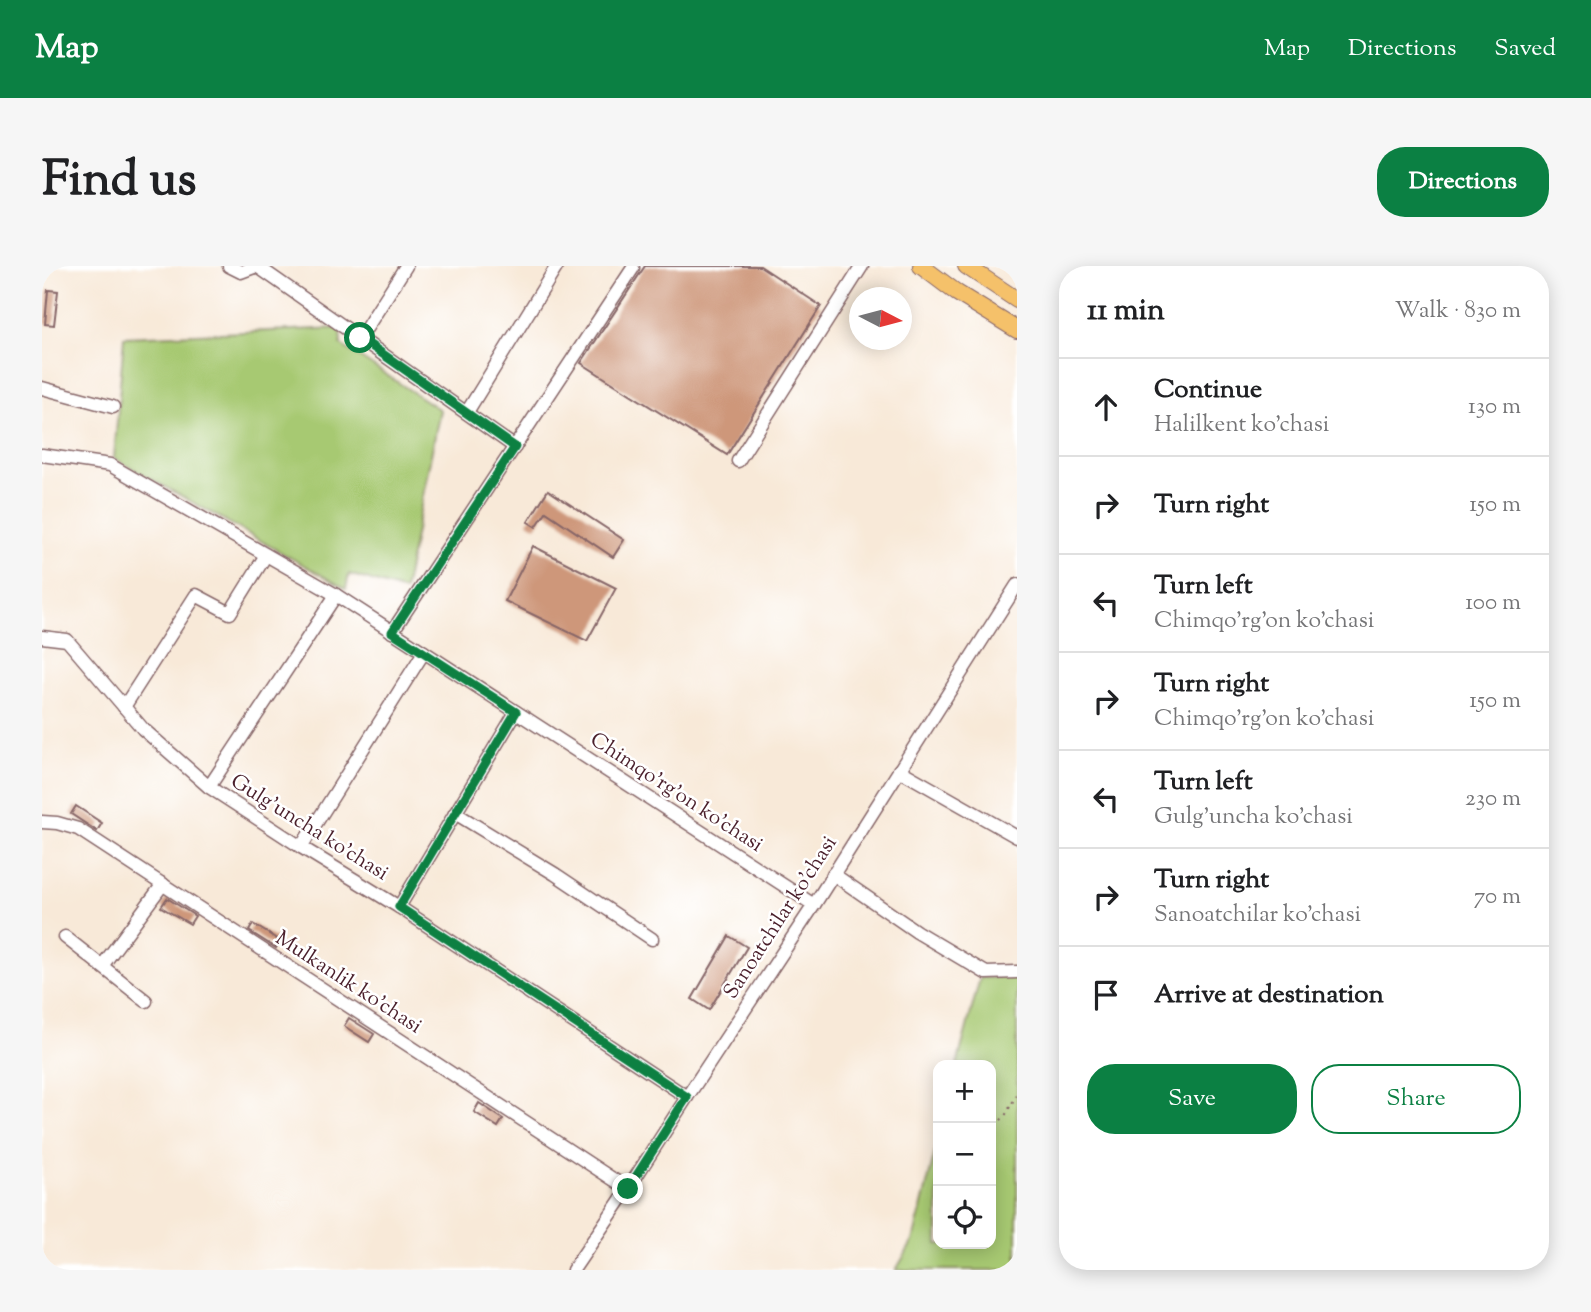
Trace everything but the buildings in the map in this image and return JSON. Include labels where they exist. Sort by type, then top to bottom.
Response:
[{"type":"main road","points":[[921,266],[957,293],[1017,330]]},
{"type":"main road","points":[[966,266],[1017,300]]},
{"type":"street","points":[[229,266],[242,272],[257,266],[515,447]]},
{"type":"street","points":[[360,338],[406,266]]},
{"type":"street","points":[[467,412],[557,266]]},
{"type":"street","points":[[738,461],[862,266]]},
{"type":"street","points":[[392,632],[633,268]]},
{"type":"street","points":[[42,388],[113,407]]},
{"type":"street","name":"Chimqo'rg'on ko'chasi","points":[[42,455],[110,465],[336,595],[814,905]]},
{"type":"street","points":[[124,707],[196,595],[230,613],[266,555]]},
{"type":"street","name":"Sanoatchilar ko'chasi","points":[[573,1270],[814,905],[1017,585]]},
{"type":"street","points":[[209,787],[336,595]]},
{"type":"street","name":"Gulg'uncha ko'chasi","points":[[42,637],[67,640],[143,729],[209,787],[399,907],[687,1097]]},
{"type":"street","points":[[301,847],[424,652]]},
{"type":"street","points":[[399,907],[516,712]]},
{"type":"street","points":[[899,770],[1017,837]]},
{"type":"street","points":[[456,813],[555,874],[652,939]]},
{"type":"street","name":"Mulkanlik ko'chasi","points":[[42,822],[78,828],[628,1189]]},
{"type":"street","points":[[833,874],[917,932],[986,973],[1017,972]]},
{"type":"street","points":[[102,966],[163,884]]},
{"type":"street","points":[[65,937],[146,1001]]},
{"type":"path","points":[[996,1125],[1005,1116],[1017,1094]]},
{"type":"green space","points":[[340,328],[341,345],[440,410],[404,591],[349,574],[346,589],[114,458],[124,337]]},
{"type":"green space","points":[[1017,977],[1017,1270],[896,1270],[913,1241],[933,1161],[933,1249],[996,1249],[996,1060],[958,1060],[980,978]]},
{"type":"route","points":[[360,338],[515,447],[392,632],[516,712],[399,907],[687,1097],[628,1189]]}]
